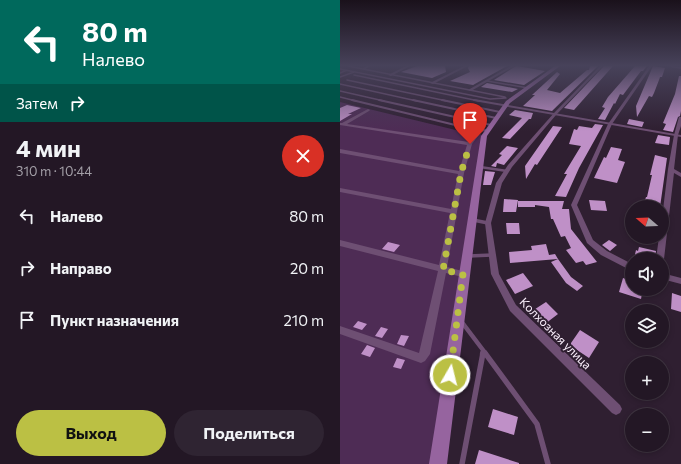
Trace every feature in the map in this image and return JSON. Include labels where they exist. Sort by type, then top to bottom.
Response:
[{"type":"main road","points":[[438,464],[463,274],[484,136],[497,115],[528,88]]},
{"type":"street","points":[[470,90],[474,88]]},
{"type":"street","name":"Колхозная улица","points":[[581,88],[518,155],[507,171],[500,183],[488,223],[495,274],[513,308],[616,408]]},
{"type":"street","points":[[625,264],[604,253],[590,241],[574,205],[610,124],[636,88]]},
{"type":"street","points":[[341,124],[368,110]]},
{"type":"street","points":[[340,330],[421,358],[426,354],[461,173],[470,144],[497,115]]},
{"type":"street","points":[[661,252],[673,154],[681,118]]},
{"type":"street","points":[[341,124],[470,144]]},
{"type":"street","points":[[340,151],[461,173]]},
{"type":"street","points":[[673,154],[681,156]]},
{"type":"street","points":[[671,169],[681,175]]},
{"type":"street","points":[[340,190],[454,212]]},
{"type":"street","points":[[340,243],[463,274]]},
{"type":"street","points":[[669,278],[681,281]]},
{"type":"lane","points":[[359,88],[497,115]]},
{"type":"lane","points":[[381,88],[497,115]]},
{"type":"lane","points":[[399,88],[497,115]]},
{"type":"lane","points":[[435,88],[490,99],[499,99],[497,115]]},
{"type":"lane","points":[[457,88],[470,90],[497,115]]},
{"type":"lane","points":[[340,91],[497,115]]},
{"type":"lane","points":[[340,97],[497,115],[555,114],[678,135]]},
{"type":"lane","points":[[479,167],[507,171]]},
{"type":"lane","points":[[471,220],[488,223]]},
{"type":"lane","points":[[466,256],[492,255]]},
{"type":"lane","points":[[458,316],[537,424],[548,464]]},
{"type":"lane","points":[[462,464],[483,351]]},
{"type":"shaded area","points":[[340,102],[464,132],[478,135],[481,134],[482,136],[432,464],[340,464]]},
{"type":"building","points":[[485,88],[518,89],[512,92]]},
{"type":"building","points":[[540,88],[549,88],[547,90],[560,93],[566,88],[576,88],[552,111],[523,106],[535,95],[532,95]]},
{"type":"building","points":[[583,88],[594,88],[574,110],[564,108]]},
{"type":"building","points":[[616,88],[629,88],[623,95],[620,94],[605,120],[598,119],[605,108],[602,107]]},
{"type":"building","points":[[644,88],[656,88],[652,97],[649,96],[637,117],[636,106]]},
{"type":"building","points":[[676,88],[681,88],[681,111],[673,132],[663,130],[666,124],[663,123]]},
{"type":"building","points":[[347,105],[361,108],[348,114],[352,114],[340,121],[340,108]]},
{"type":"building","points":[[515,110],[533,113],[531,119],[529,119],[510,139],[502,138],[522,118],[509,115]]},
{"type":"building","points":[[629,119],[644,122],[642,127],[627,124]]},
{"type":"building","points":[[595,124],[603,125],[579,168],[566,197],[555,196],[567,174],[564,174],[581,146],[569,144],[574,129],[577,130],[579,126],[592,128]]},
{"type":"building","points":[[553,126],[562,127],[526,179],[525,166]]},
{"type":"building","points":[[658,135],[670,137],[669,145],[655,143]]},
{"type":"building","points":[[507,146],[518,148],[504,165],[497,163],[496,167],[491,166],[502,155],[499,154]]},
{"type":"building","points":[[611,147],[622,149],[618,160],[625,162],[617,183],[594,178],[604,157],[606,158]]},
{"type":"building","points":[[655,155],[667,158],[661,200],[645,200],[652,175],[650,175]]},
{"type":"building","points":[[485,171],[495,172],[491,185],[483,185]]},
{"type":"building","points":[[504,199],[518,200],[516,212],[503,212]]},
{"type":"building","points":[[589,200],[605,201],[607,211],[591,210]]},
{"type":"building","points":[[518,201],[535,201],[535,207],[518,207]]},
{"type":"building","points":[[535,201],[564,201],[562,209],[569,209],[571,229],[597,262],[586,265],[583,261],[576,263],[566,250],[571,248],[565,236],[561,237],[553,219],[551,219],[549,207],[535,205]]},
{"type":"building","points":[[506,223],[519,223],[520,234],[507,234]]},
{"type":"building","points":[[609,240],[617,245],[610,251],[602,245]]},
{"type":"building","points":[[388,242],[400,245],[394,252],[382,249]]},
{"type":"building","points":[[546,244],[549,255],[555,254],[558,259],[510,263],[509,252],[532,250],[531,246]]},
{"type":"building","points":[[639,247],[656,251],[636,252],[636,250],[638,251]]},
{"type":"building","points":[[558,259],[571,277],[583,286],[577,291],[566,283],[551,262]]},
{"type":"building","points":[[523,273],[533,286],[515,294],[506,280]]},
{"type":"building","points":[[623,278],[625,279],[625,294],[619,292]]},
{"type":"building","points":[[672,293],[681,296],[681,312],[671,309]]},
{"type":"building","points":[[632,296],[642,296],[641,299]]},
{"type":"building","points":[[546,302],[558,314],[541,327],[529,313]]},
{"type":"building","points":[[358,321],[367,324],[362,330],[353,327]]},
{"type":"building","points":[[381,327],[388,329],[382,338],[375,336]]},
{"type":"building","points":[[580,330],[599,342],[589,358],[571,346],[571,343]]},
{"type":"building","points":[[401,335],[409,336],[404,346],[397,344]]},
{"type":"building","points":[[367,345],[375,348],[370,357],[361,354]]},
{"type":"building","points":[[397,358],[405,360],[401,369],[393,367]]},
{"type":"building","points":[[493,409],[518,417],[514,435],[488,427]]},
{"type":"building","points":[[479,450],[519,463],[519,464],[475,464]]},
{"type":"route","points":[[450,375],[463,274],[443,270],[461,173],[470,144]]}]
